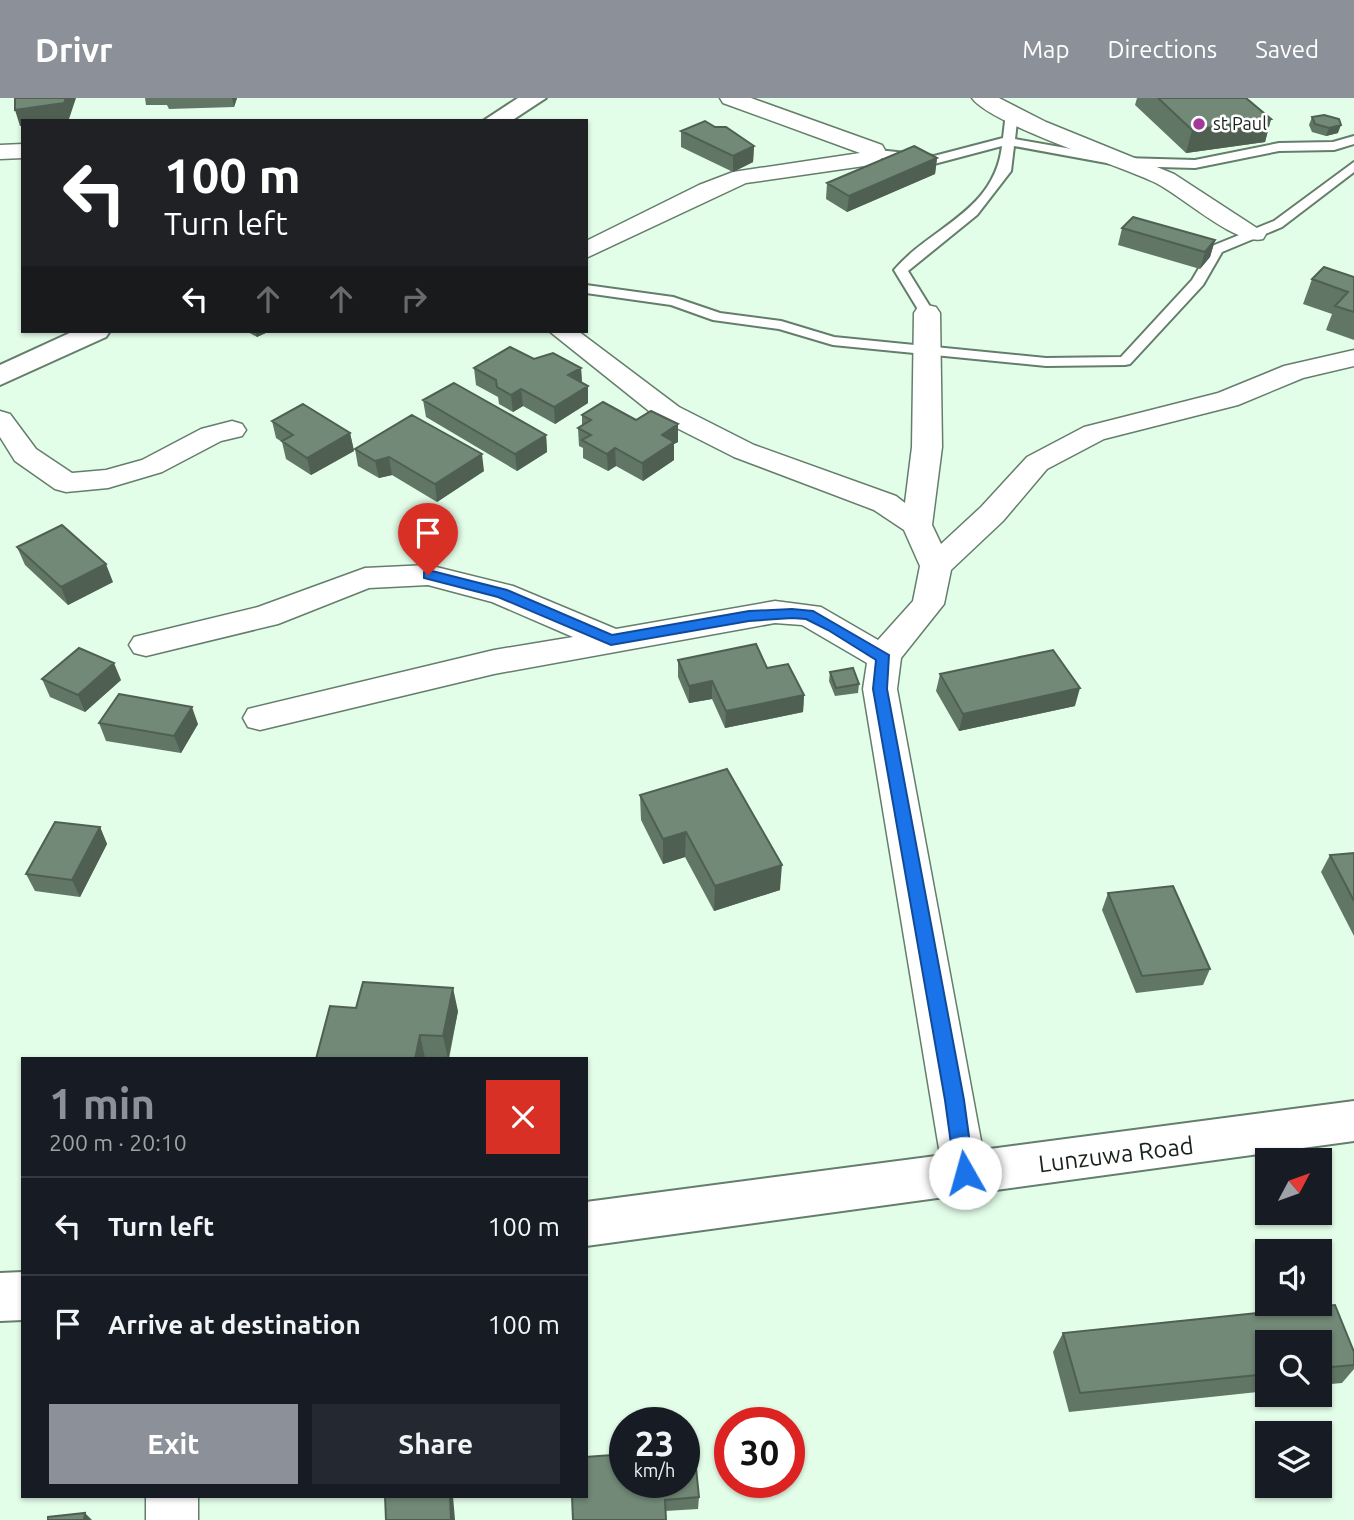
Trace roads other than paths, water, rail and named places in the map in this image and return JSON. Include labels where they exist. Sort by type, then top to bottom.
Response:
[{"type":"street","points":[[498,119],[535,98]]},
{"type":"street","points":[[588,250],[707,190],[741,177],[871,158],[876,152],[731,98]]},
{"type":"street","points":[[983,98],[1166,179],[1254,234]]},
{"type":"street","points":[[0,152],[21,151]]},
{"type":"street","points":[[927,313],[927,447],[918,525],[936,565],[928,604],[895,639],[884,658],[880,689],[965,1173]]},
{"type":"street","points":[[0,376],[92,333]]},
{"type":"street","points":[[565,333],[668,413],[744,450],[885,503],[918,525]]},
{"type":"street","points":[[936,565],[992,514],[1037,463],[1094,433],[1228,399],[1294,372],[1354,358]]},
{"type":"street","points":[[0,420],[12,433],[24,455],[66,483],[108,479],[152,466],[211,435],[232,429]]},
{"type":"street","points":[[146,645],[266,616],[365,578],[428,575],[502,594],[611,640]]},
{"type":"street","points":[[260,718],[494,662],[775,612],[808,615],[834,627],[884,658]]},
{"type":"street","name":"Lunzuwa Road","points":[[588,1224],[965,1173],[1167,1150],[1354,1121]]},
{"type":"street","points":[[0,1297],[21,1296]]},
{"type":"street","points":[[172,1498],[172,1520]]},
{"type":"lane","points":[[927,313],[901,270],[974,212],[1005,171],[1012,113]]},
{"type":"lane","points":[[876,152],[934,160],[1007,142],[1123,162],[1195,164],[1279,147],[1334,146],[1354,140]]},
{"type":"lane","points":[[588,289],[673,301],[718,317],[780,325],[833,341],[1046,362],[1125,361],[1198,282],[1217,249],[1278,223],[1354,166]]},
{"type":"place","name":"st Paul","points":[[1199,124]]}]
